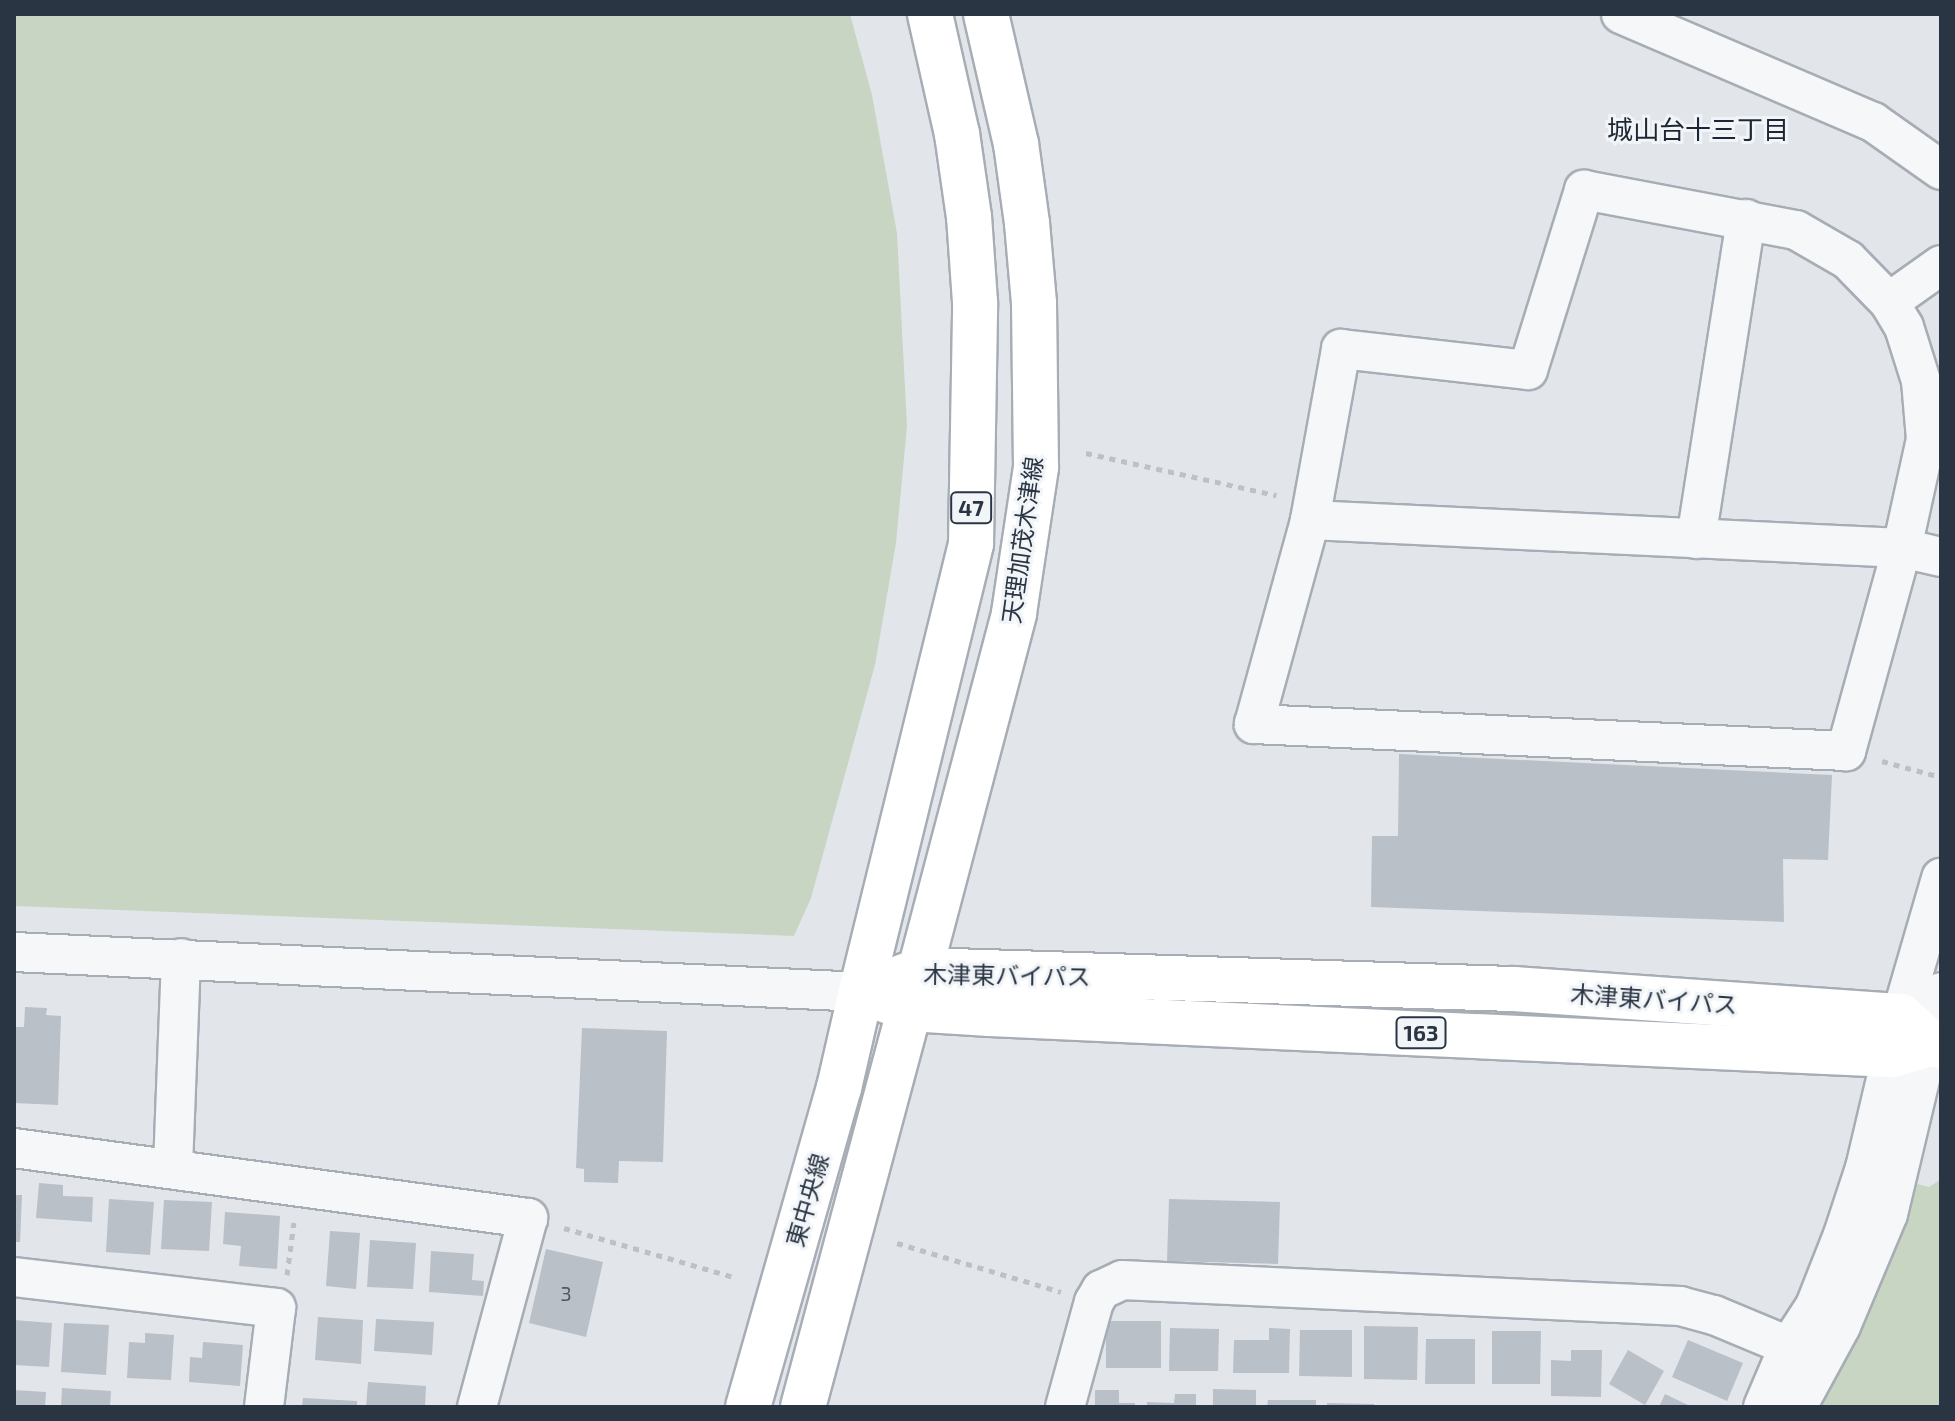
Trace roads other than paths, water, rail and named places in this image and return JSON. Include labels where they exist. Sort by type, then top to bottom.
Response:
[{"type":"main road","name":"天理加茂木津線","points":[[861,992],[971,543],[975,302],[969,217],[957,134],[930,14]]},
{"type":"main road","name":"天理加茂木津線","points":[[915,990],[1014,613],[1036,467],[1034,303],[1027,223],[1016,144],[986,14]]},
{"type":"main road","name":"木津東バイパス","points":[[861,992],[1514,989],[1916,1040]]},
{"type":"main road","points":[[803,1407],[915,990]]},
{"type":"main road","name":"東中央線","points":[[748,1407],[839,1088],[861,992]]},
{"type":"street","points":[[1621,14],[1873,122],[1941,170]]},
{"type":"street","points":[[1667,14],[1882,101],[1941,141]]},
{"type":"street","points":[[1584,190],[1746,219],[1796,230],[1823,243],[1859,270],[1889,302],[1904,327],[1921,381],[1925,410],[1921,468],[1846,751],[1254,724],[1312,512],[1341,349],[1528,370],[1584,190]]},
{"type":"street","points":[[1696,539],[1746,219]]},
{"type":"street","points":[[1889,302],[1941,265]]},
{"type":"street","points":[[1312,512],[1696,539],[1902,548],[1941,557]]},
{"type":"street","points":[[1763,1407],[1868,1269],[1888,1214],[1941,878]]},
{"type":"street","points":[[14,952],[861,992]]},
{"type":"street","points":[[173,1167],[181,958]]},
{"type":"street","points":[[1916,1040],[1941,992]]},
{"type":"street","points":[[14,1148],[173,1167],[528,1218],[477,1407]]},
{"type":"street","points":[[14,1277],[276,1308],[264,1407]]},
{"type":"street","points":[[1065,1407],[1094,1302],[1101,1290],[1122,1280],[1680,1306],[1714,1315],[1805,1353]]},
{"type":"street","points":[[1797,1407],[1805,1353]]},
{"type":"district","name":"城山台十三丁目","points":[[1698,129]]}]
